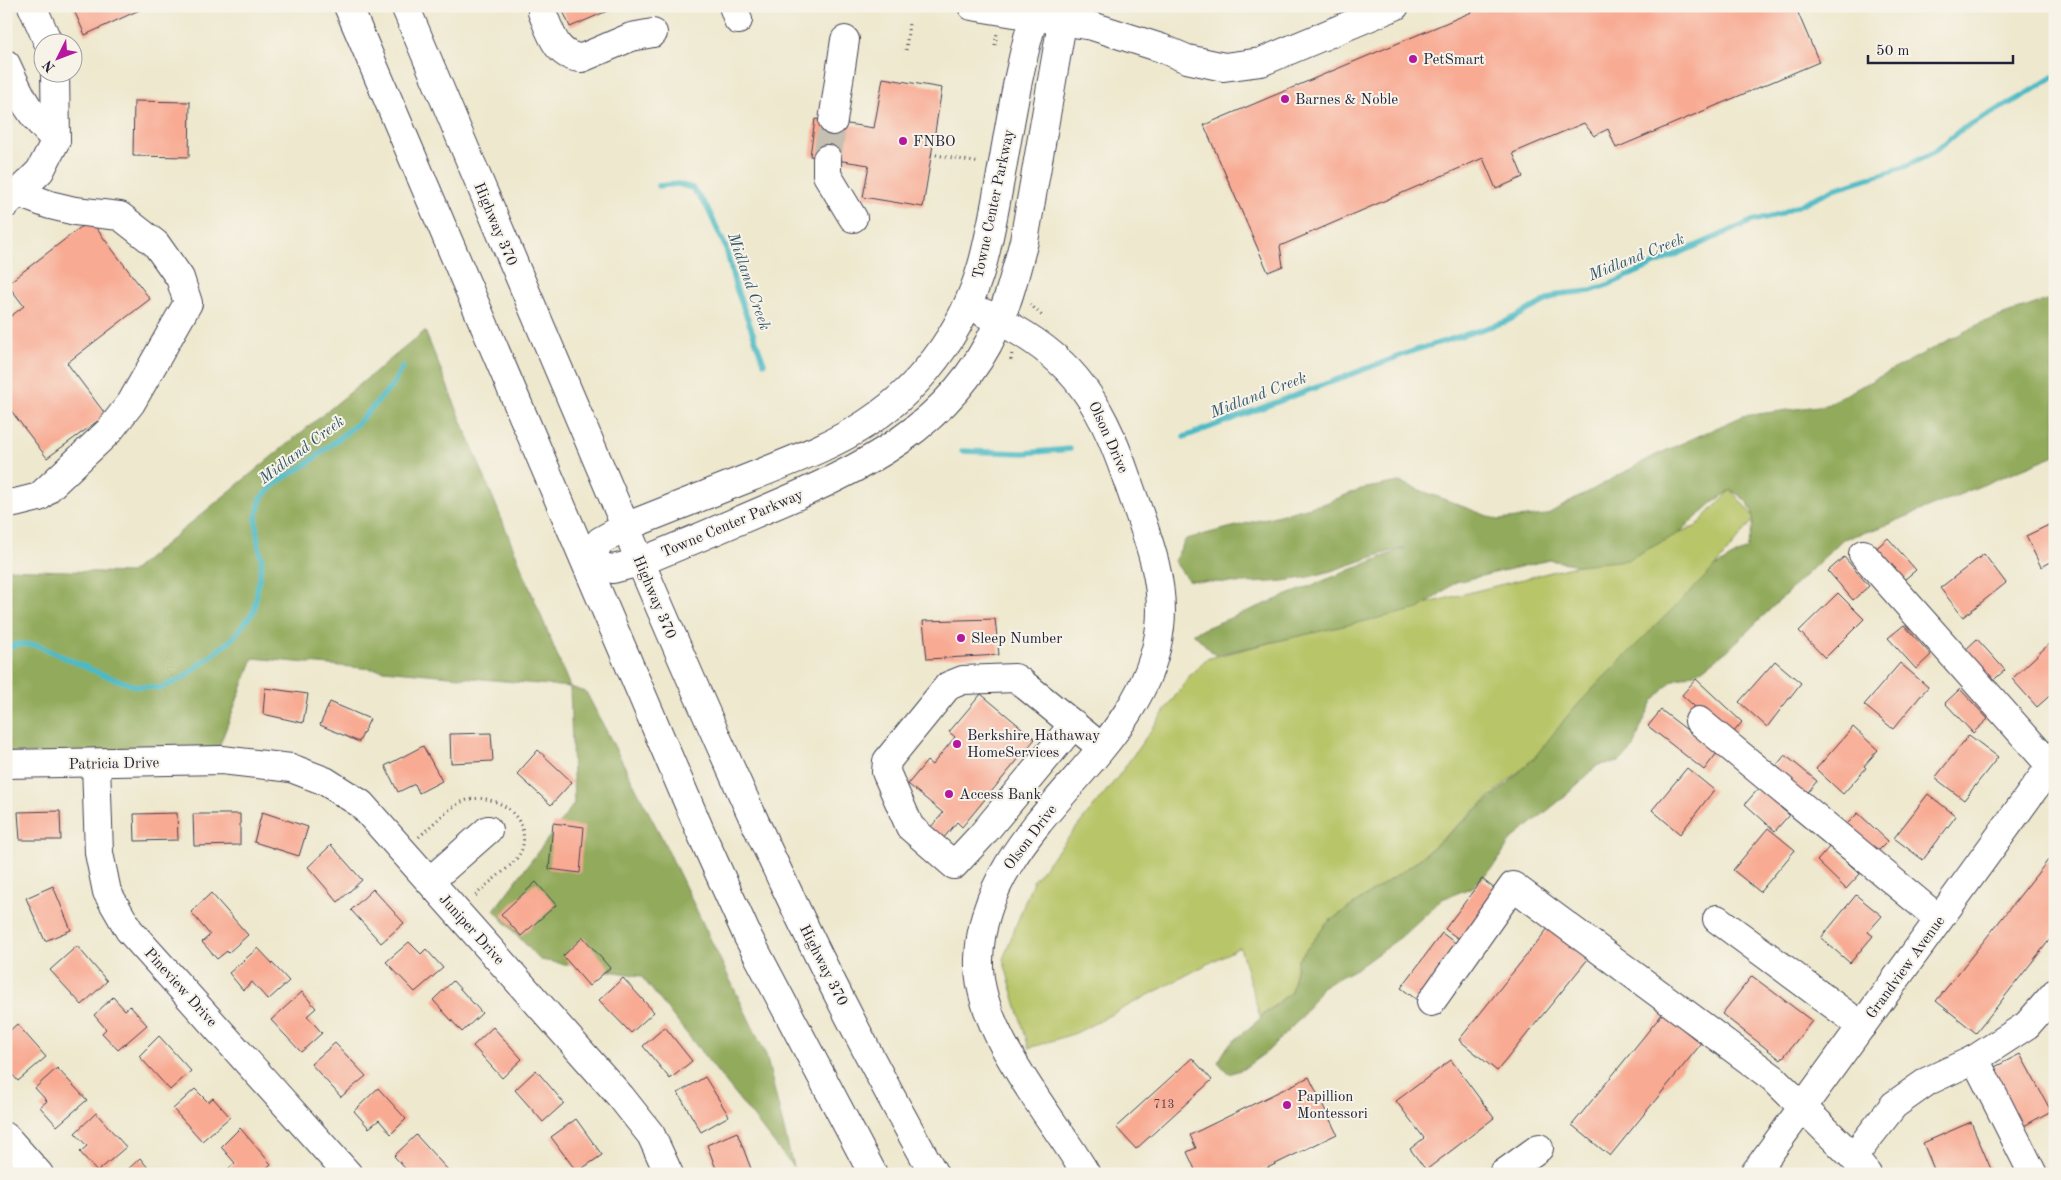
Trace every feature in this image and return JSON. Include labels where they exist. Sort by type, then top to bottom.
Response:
[{"type":"main road","points":[[32,6],[44,32]]},
{"type":"main road","points":[[348,6],[587,564],[627,663],[748,937],[873,1174]]},
{"type":"main road","name":"Highway 370","points":[[405,6],[640,562],[776,870],[878,1073],[934,1174]]},
{"type":"main road","points":[[542,6],[542,12],[556,44],[566,55],[575,58],[582,58],[631,38],[653,33]]},
{"type":"main road","points":[[972,6],[1063,14],[1188,59],[1224,67],[1261,62],[1395,6]]},
{"type":"main road","name":"Towne Center Parkway","points":[[1035,12],[1023,60],[986,250],[969,306],[944,347],[893,402],[868,422],[800,457],[625,527],[600,541],[587,564],[613,569],[640,562],[830,482],[906,438],[934,415],[970,372],[999,320],[1024,241],[1063,14]]},
{"type":"main road","points":[[833,121],[845,40]]},
{"type":"main road","points":[[6,64],[26,106],[34,118],[56,140]]},
{"type":"main road","points":[[12,198],[40,171],[56,140],[56,82]]},
{"type":"main road","points":[[827,159],[828,175],[853,218]]},
{"type":"main road","points":[[6,503],[15,504],[39,497],[109,431],[131,403],[188,302],[180,278],[156,244],[120,216],[75,211],[12,198]]},
{"type":"main road","name":"Olson Drive","points":[[969,306],[1021,332],[1054,356],[1090,396],[1116,446],[1150,544],[1158,579],[1161,625],[1156,650],[1141,691],[1130,710],[1018,849],[1003,871],[985,915],[979,956],[978,970],[983,992],[989,1014],[1002,1041],[1086,1174]]},
{"type":"main road","points":[[1863,554],[2052,762]]},
{"type":"main road","points":[[1074,724],[981,836],[954,864],[910,827],[886,772],[887,761],[948,686],[955,682],[1015,678],[1074,724],[1101,747]]},
{"type":"main road","points":[[1699,721],[1939,920]]},
{"type":"main road","name":"Patricia Drive","points":[[6,764],[96,764],[222,760]]},
{"type":"main road","name":"Juniper Drive","points":[[222,760],[291,768],[325,781],[361,804],[621,1096],[651,1135],[669,1174]]},
{"type":"main road","name":"Grandview Avenue","points":[[1754,1174],[2052,762]]},
{"type":"main road","name":"Pineview Drive","points":[[96,764],[99,854],[107,892],[129,930],[348,1174]]},
{"type":"main road","points":[[430,881],[488,830]]},
{"type":"main road","points":[[1431,1002],[1513,886],[1773,1078],[1860,1165],[1894,1104],[1928,1081],[1975,1059],[2028,1025],[2052,1004]]},
{"type":"main road","points":[[1717,919],[1862,1026]]},
{"type":"main road","points":[[1975,1059],[2033,1174]]},
{"type":"main road","points":[[6,1137],[39,1174]]},
{"type":"main road","points":[[1504,1174],[1540,1148]]},
{"type":"path","points":[[906,50],[910,23]]},
{"type":"path","points":[[931,154],[988,164]]},
{"type":"path","points":[[415,840],[462,801],[484,797],[503,805],[515,815],[522,833],[522,849],[508,866],[478,893],[471,902]]},
{"type":"green space","points":[[2055,297],[2055,455],[1879,528],[1843,539],[1728,650],[1702,670],[1672,681],[1653,701],[1641,726],[1634,748],[1619,762],[1598,765],[1563,798],[1511,840],[1496,864],[1473,887],[1442,899],[1401,937],[1359,967],[1322,987],[1301,1018],[1268,1051],[1243,1069],[1229,1074],[1218,1062],[1228,1046],[1291,992],[1298,960],[1328,922],[1416,862],[1507,784],[1534,758],[1569,714],[1602,679],[1715,567],[1747,549],[1752,530],[1753,515],[1747,502],[1731,490],[1711,504],[1679,533],[1627,560],[1579,565],[1549,560],[1456,582],[1419,609],[1215,655],[1193,633],[1405,548],[1328,572],[1286,581],[1220,582],[1188,580],[1174,561],[1186,539],[1326,503],[1361,489],[1399,482],[1498,520],[1546,515],[1656,455],[1743,416],[1826,405],[1981,323]]},
{"type":"green space","points":[[425,331],[570,687],[253,658],[217,752],[6,754],[6,569],[130,573]]},
{"type":"green space","points":[[1731,490],[1755,518],[1715,567],[1534,758],[1416,862],[1328,922],[1298,960],[1291,992],[1260,1017],[1240,947],[1076,1033],[1029,1048],[1003,959],[1033,881],[1117,778],[1191,674],[1206,659],[1579,565],[1695,527]]},
{"type":"green space","points":[[570,687],[586,692],[661,836],[766,1055],[793,1167],[641,976],[540,960],[494,910],[574,804]]},
{"type":"building","points":[[72,6],[148,6],[85,35]]},
{"type":"building","points":[[561,6],[619,6],[570,27]]},
{"type":"building","points":[[1486,6],[1795,6],[1819,62],[1616,148],[1608,129],[1594,136],[1584,123],[1513,153],[1523,177],[1496,189],[1483,158],[1280,246],[1283,266],[1268,272],[1204,125]]},
{"type":"building","name":"FNBO","points":[[883,78],[942,88],[923,207],[863,197],[869,165],[810,156],[815,119],[874,128]]},
{"type":"building","points":[[134,101],[190,102],[189,157],[133,156]]},
{"type":"building","points":[[90,220],[150,299],[67,363],[106,415],[47,458],[6,404],[6,320],[24,306],[7,284]]},
{"type":"building","points":[[2055,522],[2055,560],[2041,567],[2026,536]]},
{"type":"building","points":[[1888,538],[1916,570],[1899,584],[1872,552]]},
{"type":"building","points":[[1984,554],[2006,583],[1963,617],[1940,588]]},
{"type":"building","points":[[1844,557],[1869,586],[1853,600],[1828,571]]},
{"type":"building","points":[[1838,593],[1864,619],[1825,658],[1799,631]]},
{"type":"building","name":"Sleep Number","points":[[995,619],[999,655],[927,659],[923,621]]},
{"type":"building","points":[[1904,625],[1931,655],[1916,669],[1888,638]]},
{"type":"building","points":[[1977,639],[2005,670],[1989,684],[1962,653]]},
{"type":"building","points":[[2052,641],[2055,644],[2055,691],[2037,707],[2012,679]]},
{"type":"building","points":[[1775,661],[1801,683],[1767,727],[1739,702]]},
{"type":"building","points":[[1900,663],[1928,687],[1893,729],[1864,705]]},
{"type":"building","points":[[1696,679],[1742,722],[1729,738],[1682,695]]},
{"type":"building","points":[[265,688],[308,694],[303,723],[263,714]]},
{"type":"building","points":[[1960,689],[1988,719],[1973,733],[1945,703]]},
{"type":"building","points":[[981,694],[1035,739],[962,827],[957,822],[937,846],[924,835],[943,813],[908,784],[927,761],[932,765],[955,737],[949,732]]},
{"type":"building","points":[[330,702],[370,719],[359,742],[320,725]]},
{"type":"building","points":[[1661,710],[1717,753],[1704,770],[1648,726]]},
{"type":"building","points":[[1853,727],[1878,750],[1864,766],[1866,768],[1843,794],[1816,769]]},
{"type":"building","points":[[491,733],[493,761],[451,763],[450,734]]},
{"type":"building","points":[[1969,735],[1998,757],[1964,800],[1935,778]]},
{"type":"building","points":[[423,746],[442,781],[419,793],[415,784],[398,792],[385,766]]},
{"type":"building","points":[[538,750],[572,782],[551,805],[517,774]]},
{"type":"building","points":[[1785,755],[1817,781],[1804,797],[1772,771]]},
{"type":"building","points":[[1687,768],[1714,790],[1680,834],[1652,810]]},
{"type":"building","points":[[1759,788],[1789,815],[1775,831],[1745,804]]},
{"type":"building","points":[[1928,794],[1956,816],[1923,860],[1894,838]]},
{"type":"building","points":[[60,811],[61,840],[20,840],[18,812]]},
{"type":"building","points":[[262,812],[308,827],[299,856],[254,842]]},
{"type":"building","points":[[177,813],[178,840],[135,841],[134,814]]},
{"type":"building","points":[[1858,813],[1888,841],[1873,856],[1843,828]]},
{"type":"building","points":[[193,814],[240,814],[240,845],[194,846]]},
{"type":"building","points":[[553,823],[584,827],[580,873],[549,869]]},
{"type":"building","points":[[1768,828],[1795,850],[1760,892],[1733,870]]},
{"type":"building","points":[[331,845],[362,880],[338,902],[308,867]]},
{"type":"building","points":[[1830,846],[1860,874],[1846,889],[1817,861]]},
{"type":"building","points":[[2049,859],[2055,864],[2055,933],[1976,1033],[1936,1001]]},
{"type":"building","points":[[1482,879],[1500,893],[1463,942],[1445,929]]},
{"type":"building","points":[[536,882],[556,905],[521,936],[501,914]]},
{"type":"building","points":[[53,886],[71,930],[45,941],[26,898]]},
{"type":"building","points":[[373,889],[404,923],[381,943],[351,910]]},
{"type":"building","points":[[211,893],[248,935],[228,953],[227,951],[217,959],[202,942],[210,935],[191,912]]},
{"type":"building","points":[[1856,895],[1882,916],[1868,932],[1873,936],[1850,963],[1821,938]]},
{"type":"building","points":[[1549,927],[1588,959],[1497,1071],[1459,1040]]},
{"type":"building","points":[[1442,933],[1462,948],[1421,1003],[1401,988]]},
{"type":"building","points":[[583,937],[610,968],[589,986],[563,956]]},
{"type":"building","points":[[409,942],[421,954],[426,949],[443,968],[415,992],[386,962]]},
{"type":"building","points":[[77,946],[107,981],[82,1005],[50,970]]},
{"type":"building","points":[[258,948],[289,981],[268,1000],[252,982],[243,990],[229,973]]},
{"type":"building","points":[[1752,976],[1812,1021],[1781,1060],[1722,1014]]},
{"type":"building","points":[[623,978],[654,1012],[631,1033],[599,1000]]},
{"type":"building","points":[[453,981],[482,1013],[462,1032],[433,1000]]},
{"type":"building","points":[[302,992],[316,1008],[307,1016],[322,1033],[301,1052],[271,1020]]},
{"type":"building","points":[[113,997],[125,1010],[130,1006],[147,1025],[118,1050],[102,1033],[106,1029],[94,1015]]},
{"type":"building","points":[[1663,1013],[1701,1044],[1610,1156],[1572,1125]]},
{"type":"building","points":[[17,1024],[46,1057],[18,1081],[6,1067],[6,1034]]},
{"type":"building","points":[[493,1027],[522,1059],[502,1078],[473,1046]]},
{"type":"building","points":[[665,1027],[692,1061],[670,1079],[643,1046]]},
{"type":"building","points":[[159,1036],[191,1071],[170,1090],[139,1056]]},
{"type":"building","points":[[335,1043],[366,1076],[341,1097],[311,1064]]},
{"type":"building","points":[[2020,1054],[2051,1111],[2022,1127],[1991,1069]]},
{"type":"building","points":[[1192,1058],[1212,1080],[1136,1149],[1116,1127]]},
{"type":"building","points":[[1451,1060],[1494,1118],[1426,1170],[1410,1149],[1424,1138],[1396,1101]]},
{"type":"building","points":[[57,1068],[87,1100],[57,1126],[40,1107],[47,1101],[35,1088]]},
{"type":"building","points":[[536,1070],[564,1103],[543,1122],[515,1090]]},
{"type":"building","points":[[705,1077],[729,1116],[701,1132],[678,1093]]},
{"type":"building","name":"Papillion Montessori","points":[[1309,1077],[1337,1134],[1255,1174],[1209,1174],[1208,1172],[1197,1174],[1187,1152],[1196,1148],[1190,1135]]},
{"type":"building","points":[[378,1088],[406,1119],[391,1134],[379,1120],[369,1128],[354,1111]]},
{"type":"building","points":[[195,1089],[208,1102],[213,1098],[230,1117],[202,1141],[173,1109]]},
{"type":"building","points":[[96,1113],[126,1147],[97,1172],[80,1152],[87,1146],[75,1133]]},
{"type":"building","points":[[576,1119],[602,1155],[577,1172],[551,1137]]},
{"type":"building","points":[[1971,1122],[1993,1174],[1936,1174],[1923,1143]]},
{"type":"building","points":[[240,1128],[271,1164],[260,1174],[232,1174],[228,1169],[235,1163],[221,1147]]},
{"type":"building","points":[[737,1132],[753,1174],[718,1174],[707,1145]]},
{"type":"building","points":[[416,1135],[448,1170],[444,1174],[410,1174],[394,1156]]},
{"type":"building","points":[[140,1158],[153,1174],[123,1174]]},
{"type":"waterway","name":"Midland Creek","points":[[1184,437],[1413,351],[1505,322],[1559,294],[1591,291],[1610,284],[1752,221],[1780,214],[1834,189],[1904,167],[1933,153],[1959,131],[2055,76]]},
{"type":"waterway","name":"Midland Creek","points":[[658,186],[678,184],[692,188],[707,207],[726,248],[735,285],[764,363]]},
{"type":"waterway","name":"Midland Creek","points":[[6,651],[15,644],[37,645],[101,674],[135,686],[161,688],[183,678],[231,640],[254,611],[262,560],[258,543],[256,518],[261,498],[279,481],[307,464],[358,423],[391,387],[403,366]]},
{"type":"waterway","name":"Midland Creek","points":[[962,451],[1024,453],[1070,449]]},
{"type":"tunnel","points":[[827,159],[833,121]]},
{"type":"place","name":"PetSmart","points":[[1413,59]]},
{"type":"place","name":"Barnes & Noble","points":[[1285,99]]},
{"type":"place","name":"FNBO","points":[[903,141]]},
{"type":"place","name":"Sleep Number","points":[[961,638]]},
{"type":"place","name":"Berkshire Hathaway HomeServices","points":[[957,744]]},
{"type":"place","name":"Access Bank","points":[[949,794]]},
{"type":"place","name":"Papillion Montessori","points":[[1287,1105]]}]
